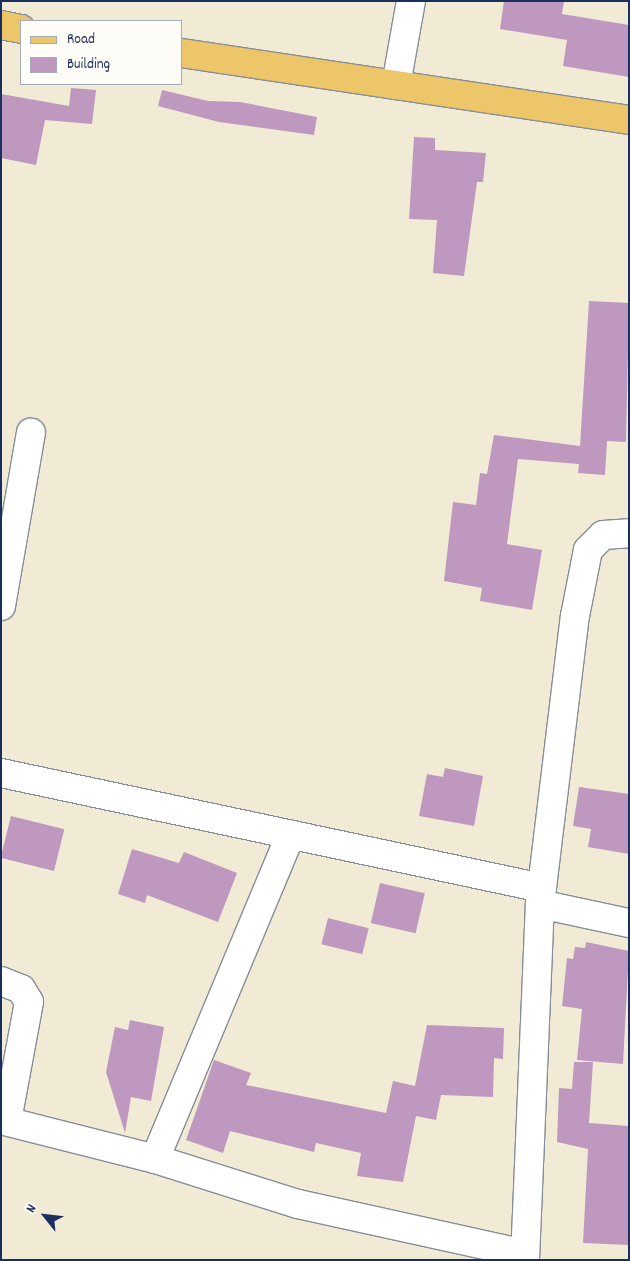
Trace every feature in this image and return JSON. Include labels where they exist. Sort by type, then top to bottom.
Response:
[{"type":"main road","points":[[1,25],[20,29]]},
{"type":"main road","points":[[182,53],[629,120]]},
{"type":"street","points":[[396,85],[411,1]]},
{"type":"street","points":[[1,606],[32,433]]},
{"type":"street","points":[[1,981],[22,989],[29,1002],[4,1121],[155,1159],[298,1204],[525,1257],[541,896],[585,558],[603,535],[629,533]]},
{"type":"street","points":[[1,773],[541,896],[629,923]]},
{"type":"street","points":[[155,1159],[289,838]]},
{"type":"building","points":[[504,1],[564,1],[562,14],[629,25],[629,77],[563,66],[567,40],[500,29]]},
{"type":"building","points":[[71,88],[96,90],[92,124],[45,120],[36,165],[1,158],[1,94],[69,106]]},
{"type":"building","points":[[162,90],[208,101],[240,102],[317,117],[314,135],[219,122],[158,106]]},
{"type":"building","points":[[414,137],[435,138],[435,150],[486,153],[483,182],[477,182],[464,276],[433,273],[437,220],[409,219]]},
{"type":"building","points":[[589,301],[629,303],[626,442],[607,441],[605,475],[578,473],[579,464],[518,459],[507,544],[542,550],[532,610],[480,601],[482,588],[444,581],[453,502],[476,505],[480,473],[487,474],[494,435],[580,446]]},
{"type":"building","points":[[445,768],[483,776],[474,826],[419,816],[427,774],[443,777]]},
{"type":"building","points":[[579,787],[629,794],[629,854],[588,847],[591,829],[573,826]]},
{"type":"building","points":[[11,816],[64,829],[54,871],[1,858]]},
{"type":"building","points":[[132,849],[179,863],[184,852],[237,873],[218,922],[147,895],[145,903],[118,894]]},
{"type":"building","points":[[380,883],[425,893],[416,933],[371,923]]},
{"type":"building","points":[[328,918],[369,928],[362,954],[321,944]]},
{"type":"building","points":[[586,942],[629,951],[623,1064],[577,1060],[582,1009],[562,1006],[567,958],[573,959],[575,947],[585,948]]},
{"type":"building","points":[[130,1020],[164,1027],[151,1101],[131,1097],[125,1133],[106,1072],[115,1027],[128,1030]]},
{"type":"building","points":[[427,1025],[504,1028],[503,1059],[494,1058],[493,1097],[441,1095],[436,1120],[416,1116],[403,1182],[357,1176],[361,1153],[316,1143],[314,1152],[230,1131],[223,1153],[186,1140],[214,1060],[251,1073],[246,1085],[386,1113],[393,1081],[415,1086]]},
{"type":"building","points":[[574,1062],[593,1062],[589,1123],[629,1126],[629,1245],[583,1243],[588,1149],[557,1142],[559,1088],[572,1089]]}]
